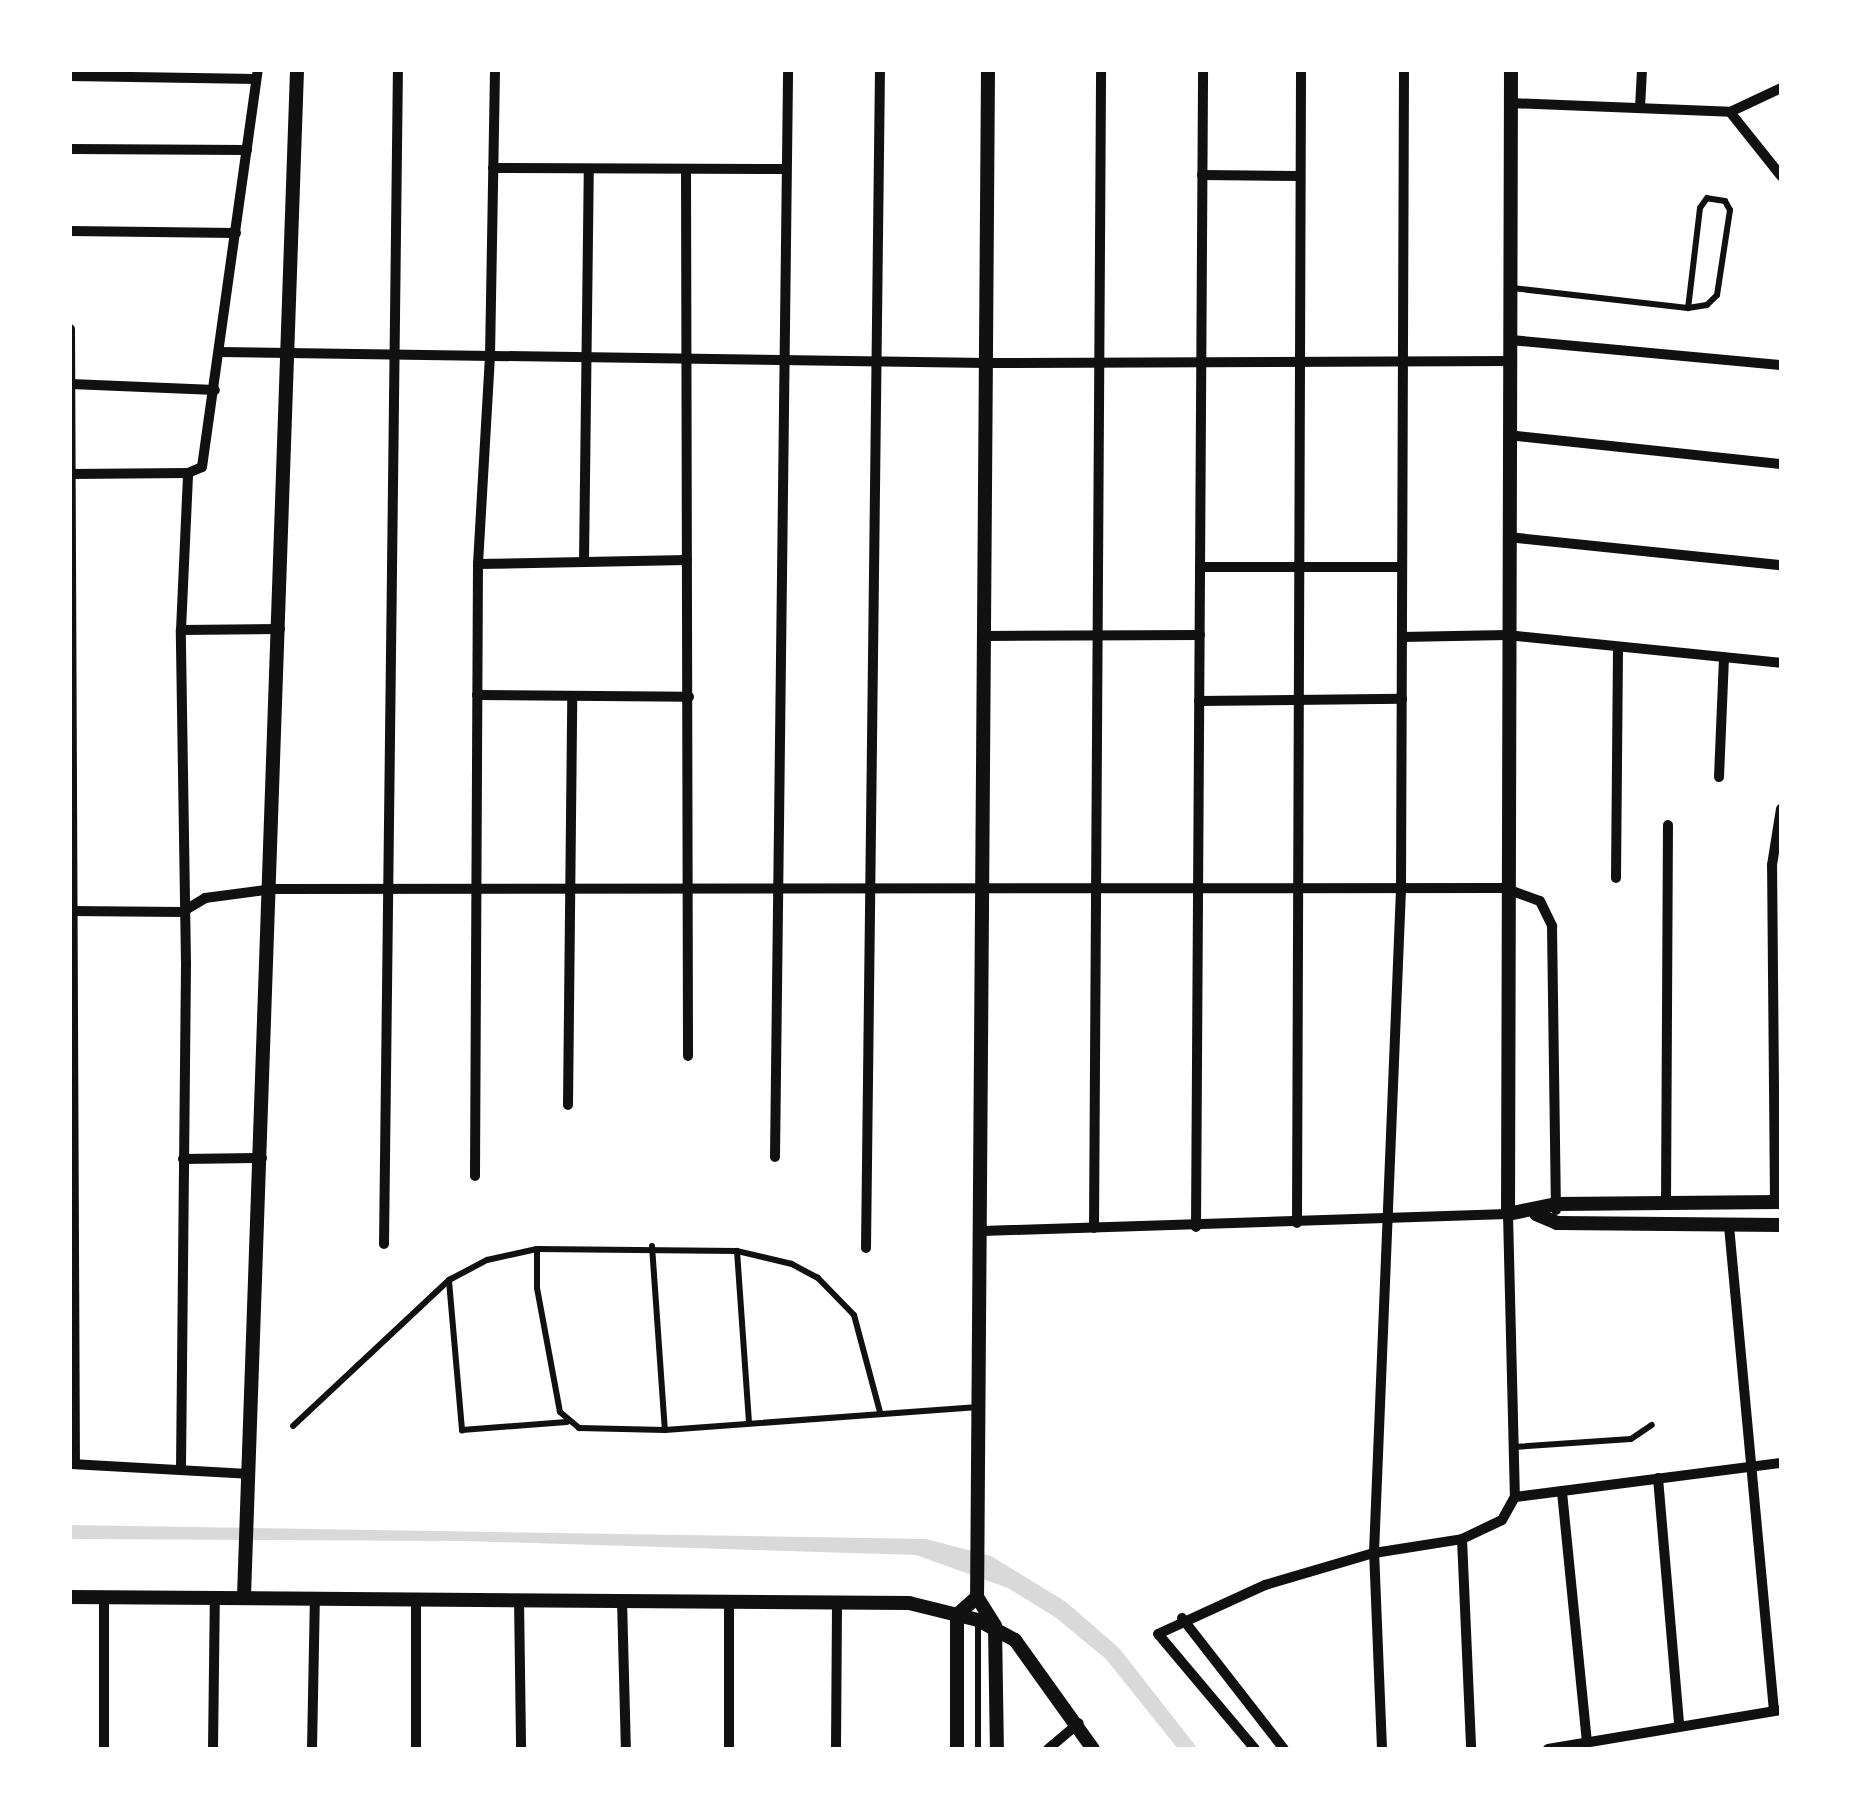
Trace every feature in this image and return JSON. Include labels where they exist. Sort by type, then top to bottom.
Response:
[{"type":"street","points":[[244,1596],[273,889],[297,70]]},
{"type":"street","points":[[384,1244],[385,890],[397,356],[398,70]]},
{"type":"street","points":[[475,1176],[478,564],[490,357],[495,70]]},
{"type":"street","points":[[776,1157],[788,70]]},
{"type":"street","points":[[866,1248],[880,70]]},
{"type":"street","points":[[988,70],[983,1406],[978,1591],[995,1626],[998,1749]]},
{"type":"street","points":[[1094,1228],[1101,70]]},
{"type":"street","points":[[1196,1226],[1203,70]]},
{"type":"street","points":[[1296,1222],[1301,70]]},
{"type":"street","points":[[1382,1749],[1374,1553],[1402,889],[1404,70]]},
{"type":"street","points":[[1255,1749],[1158,1634],[1182,1618],[1374,1553],[1462,1540],[1502,1520],[1515,1497],[1504,888],[1510,70]]},
{"type":"street","points":[[1640,108],[1642,70]]},
{"type":"street","points":[[70,76],[257,75],[202,466],[188,473],[71,474]]},
{"type":"street","points":[[1510,103],[1730,112],[1781,88]]},
{"type":"street","points":[[1730,112],[1781,176]]},
{"type":"street","points":[[70,149],[247,150]]},
{"type":"street","points":[[494,168],[786,169]]},
{"type":"street","points":[[584,562],[589,169]]},
{"type":"street","points":[[686,169],[688,1056]]},
{"type":"street","points":[[1202,176],[1300,176]]},
{"type":"street","points":[[70,231],[236,233]]},
{"type":"street","points":[[70,329],[72,1464],[181,1468],[248,1481]]},
{"type":"street","points":[[1511,340],[1781,365]]},
{"type":"street","points":[[220,352],[987,363],[1510,361]]},
{"type":"street","points":[[70,384],[215,390]]},
{"type":"street","points":[[1508,435],[1781,464]]},
{"type":"street","points":[[181,1468],[181,630],[188,473]]},
{"type":"street","points":[[1508,537],[1781,565]]},
{"type":"street","points":[[478,564],[687,560]]},
{"type":"street","points":[[1202,567],[1402,567]]},
{"type":"street","points":[[181,630],[281,629]]},
{"type":"street","points":[[986,636],[1200,635]]},
{"type":"street","points":[[1402,637],[1507,635],[1781,663]]},
{"type":"street","points":[[1616,878],[1618,647]]},
{"type":"street","points":[[1719,776],[1724,658]]},
{"type":"street","points":[[477,695],[690,698]]},
{"type":"street","points":[[568,1104],[572,696]]},
{"type":"street","points":[[1199,700],[1402,700]]},
{"type":"street","points":[[1536,1214],[1556,1204],[1778,1202],[1779,808]]},
{"type":"street","points":[[1666,1203],[1668,825]]},
{"type":"street","points":[[72,911],[182,912],[206,898],[273,889],[985,893],[1504,888],[1540,902],[1552,926],[1557,1223]]},
{"type":"street","points":[[183,1159],[262,1158]]},
{"type":"street","points":[[983,1231],[1508,1214],[1536,1214],[1557,1223],[1781,1226]]},
{"type":"street","points":[[1548,1749],[1778,1710],[1747,1466],[1729,1226]]},
{"type":"street","points":[[1515,1497],[1781,1463]]},
{"type":"street","points":[[1658,1478],[1679,1724]]},
{"type":"street","points":[[1562,1492],[1587,1742]]},
{"type":"street","points":[[1462,1540],[1471,1749]]},
{"type":"street","points":[[957,1749],[957,1615],[978,1591]]},
{"type":"street","points":[[213,1749],[216,1596]]},
{"type":"street","points":[[70,1597],[909,1603],[995,1626],[1034,1660],[1093,1749]]},
{"type":"street","points":[[312,1749],[315,1597]]},
{"type":"street","points":[[104,1598],[104,1749]]},
{"type":"street","points":[[416,1598],[416,1749]]},
{"type":"street","points":[[519,1599],[521,1749]]},
{"type":"street","points":[[622,1600],[626,1749]]},
{"type":"street","points":[[729,1601],[729,1749]]},
{"type":"street","points":[[836,1749],[837,1602]]},
{"type":"street","points":[[1182,1618],[1284,1749]]},
{"type":"street","points":[[1048,1749],[1079,1723]]},
{"type":"lane","points":[[1511,288],[1688,308],[1707,305],[1717,295],[1730,210],[1726,200],[1707,198],[1700,208],[1688,308]]},
{"type":"lane","points":[[293,1426],[449,1280],[488,1260],[538,1249],[652,1246],[737,1251],[818,1278],[854,1316],[880,1412]]},
{"type":"lane","points":[[652,1246],[664,1430]]},
{"type":"lane","points":[[538,1249],[548,1360],[567,1422]]},
{"type":"lane","points":[[737,1251],[749,1424]]},
{"type":"lane","points":[[449,1280],[462,1430],[567,1422],[579,1428],[664,1430],[983,1406]]},
{"type":"lane","points":[[1514,1447],[1631,1439],[1652,1424]]},
{"type":"lane","points":[[978,1620],[978,1749]]},
{"type":"shaded area","points":[[70,1525],[926,1539],[991,1556],[1066,1602],[1119,1648],[1198,1749],[1178,1749],[1106,1659],[1055,1617],[1008,1588],[916,1555],[464,1541],[70,1539]]}]
